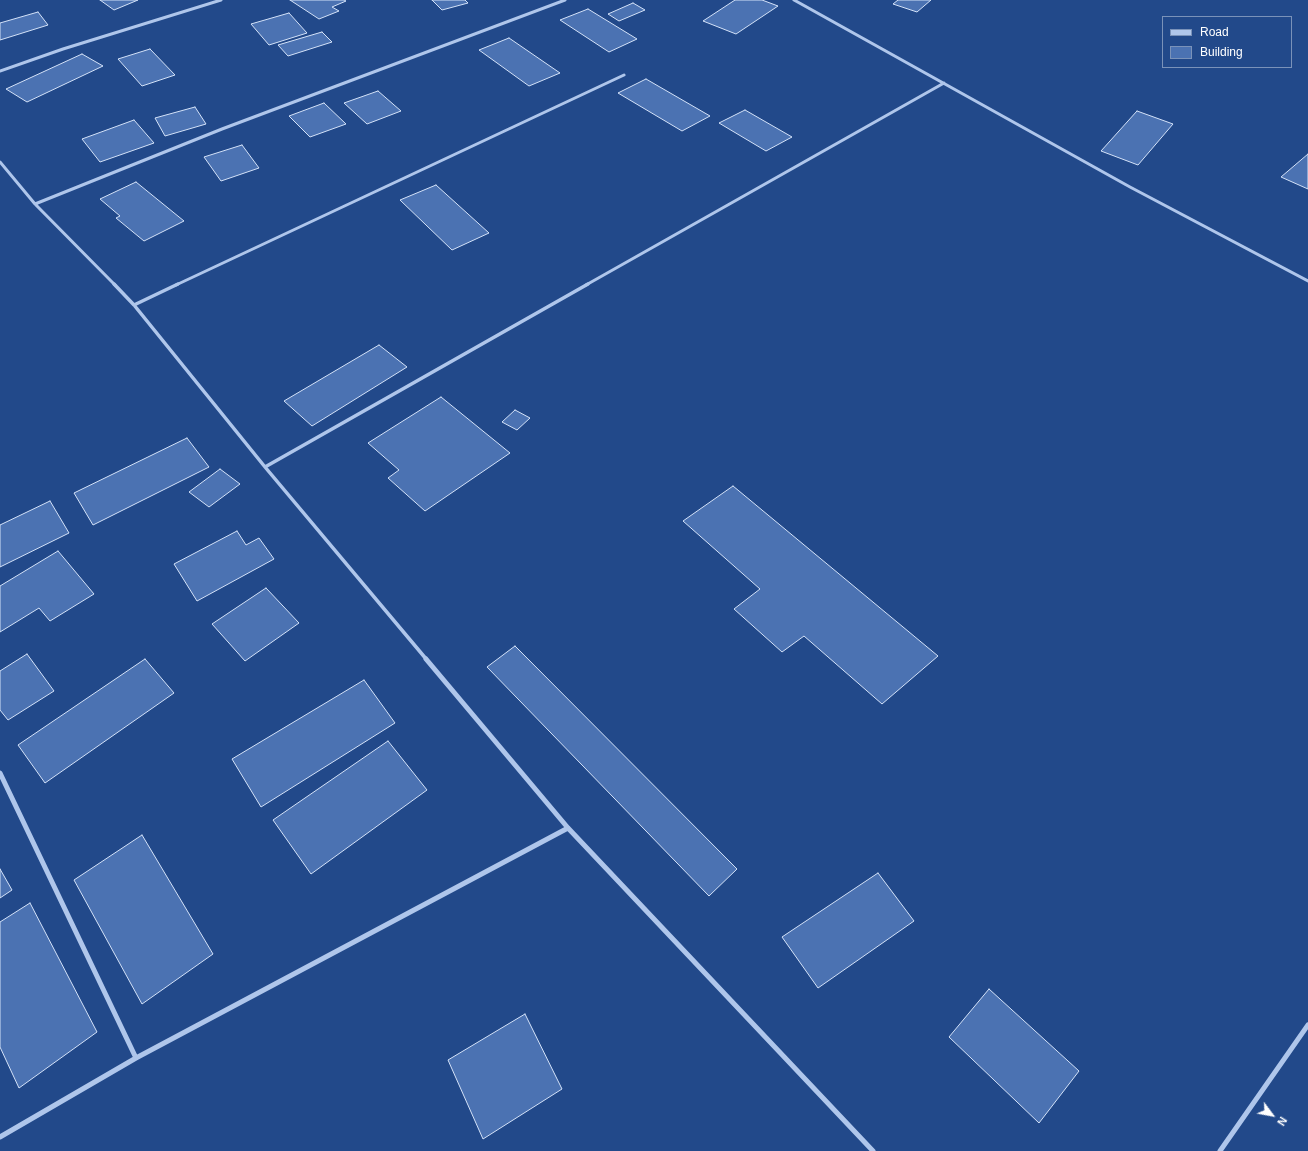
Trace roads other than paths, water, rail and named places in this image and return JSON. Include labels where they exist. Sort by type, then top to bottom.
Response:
[{"type":"street","points":[[0,71],[70,46],[221,0]]},
{"type":"street","points":[[35,204],[222,129],[564,0]]},
{"type":"street","points":[[794,0],[1130,187],[1308,281]]},
{"type":"street","points":[[134,305],[624,75]]},
{"type":"street","points":[[265,467],[944,83]]},
{"type":"street","points":[[0,162],[35,204],[134,305],[265,467],[568,828],[873,1151]]},
{"type":"street","points":[[0,773],[136,1058]]},
{"type":"street","points":[[0,1137],[136,1058],[568,828]]},
{"type":"street","points":[[1220,1151],[1308,1025]]}]
